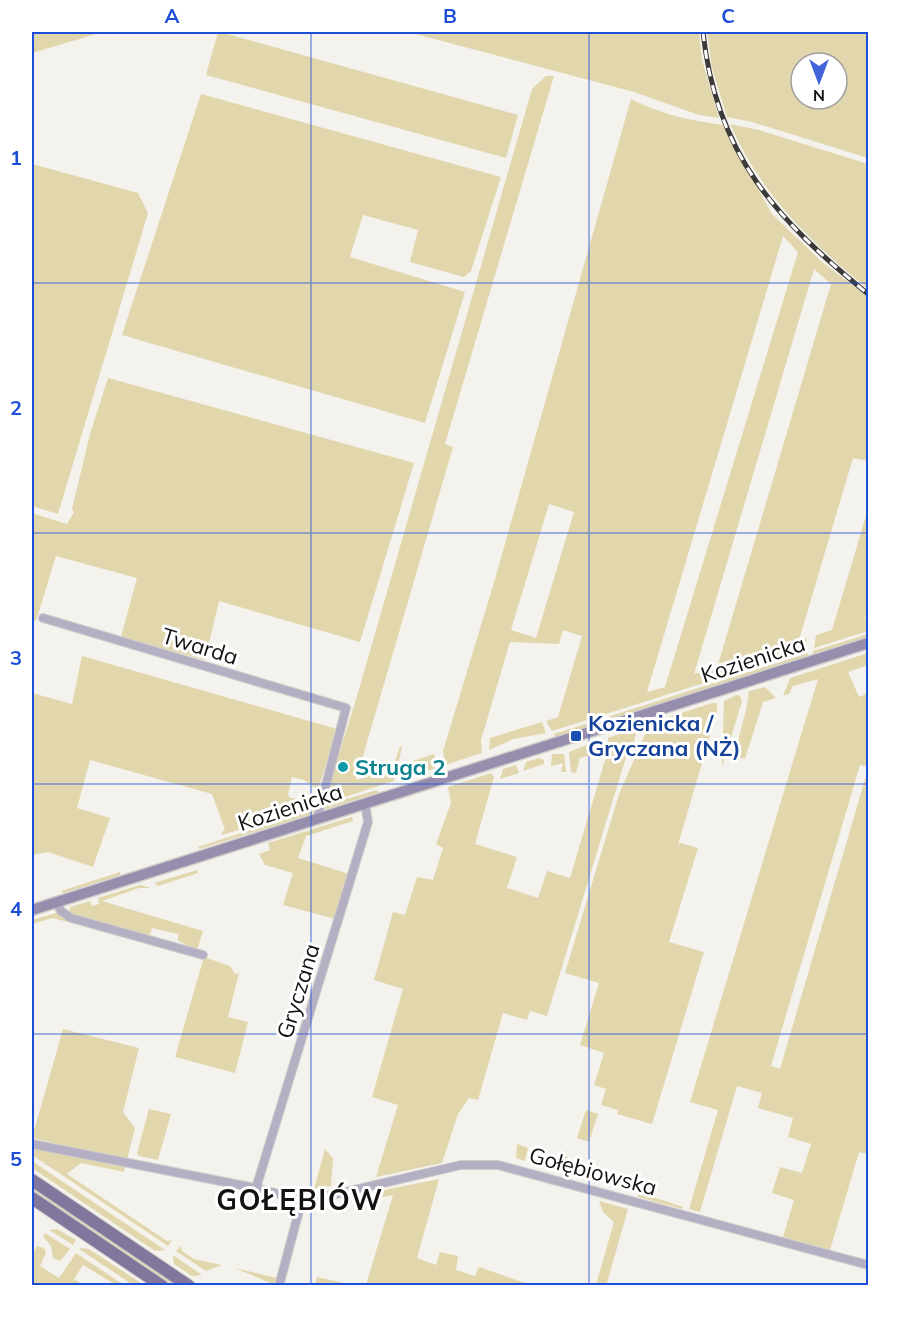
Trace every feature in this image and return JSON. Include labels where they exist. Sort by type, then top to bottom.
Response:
[{"type":"main road","name":"Kozienicka","points":[[32,909],[868,643]]},
{"type":"main road","points":[[32,1180],[189,1286]]},
{"type":"main road","points":[[32,1198],[162,1286]]},
{"type":"street","name":"Twarda","points":[[43,618],[346,708],[317,819]]},
{"type":"street","name":"Gryczana","points":[[256,1188],[368,822],[365,803]]},
{"type":"street","points":[[56,902],[61,911],[71,918],[203,956]]},
{"type":"street","name":"Gołębiowska","points":[[32,1143],[256,1188],[306,1201],[461,1165],[498,1165],[868,1265]]},
{"type":"street","points":[[279,1286],[299,1211],[306,1201]]},
{"type":"shaded area","points":[[103,32],[32,53],[32,34]]},
{"type":"shaded area","points":[[218,32],[227,32],[227,34],[518,115],[506,158],[206,75]]},
{"type":"shaded area","points":[[408,32],[699,32],[702,60],[719,118],[699,115],[634,92]]},
{"type":"shaded area","points":[[707,32],[868,32],[868,158],[752,122],[727,117],[712,68]]},
{"type":"shaded area","points":[[546,76],[554,76],[445,444],[453,447],[356,780],[393,768],[400,746],[402,747],[394,781],[323,804],[355,703],[532,89]]},
{"type":"shaded area","points":[[201,94],[501,177],[471,271],[464,277],[410,262],[418,230],[363,215],[350,257],[465,292],[425,423],[122,335]]},
{"type":"shaded area","points":[[631,99],[676,116],[723,125],[772,214],[822,262],[868,297],[868,461],[853,458],[799,640],[807,638],[805,651],[552,731],[546,721],[558,717],[582,636],[563,630],[559,644],[510,642],[481,740],[482,753],[445,765],[443,751],[495,579]],"holes":[[[783,236],[798,252],[665,687],[647,692]],[[814,269],[831,284],[717,668],[694,674]],[[549,504],[574,512],[536,638],[511,630]]]},
{"type":"shaded area","points":[[730,124],[759,130],[868,164],[868,289],[807,235],[772,195],[756,173]]},
{"type":"shaded area","points":[[32,164],[138,193],[148,213],[58,514],[32,506]]},
{"type":"shaded area","points":[[108,378],[414,463],[360,642],[219,601],[205,660],[121,637],[137,578],[56,556],[36,621],[33,620],[32,624],[32,513],[67,524],[74,512],[72,509],[90,434]]},
{"type":"shaded area","points":[[868,509],[868,607],[865,619],[868,618],[868,631],[814,648],[816,635],[832,630]]},
{"type":"shaded area","points":[[868,634],[868,638],[813,655],[813,651]]},
{"type":"shaded area","points":[[808,653],[808,657],[555,737],[554,734]]},
{"type":"shaded area","points":[[868,653],[868,665],[848,672],[859,697],[868,693],[868,767],[860,765],[771,1066],[780,1069],[868,769],[868,1154],[859,1152],[830,1250],[783,1237],[794,1200],[772,1193],[780,1167],[802,1173],[811,1144],[788,1137],[793,1118],[758,1108],[762,1093],[737,1086],[700,1212],[689,1209],[718,1110],[690,1102],[818,679],[793,686],[789,694],[783,696],[790,678]]},
{"type":"shaded area","points":[[82,656],[337,729],[318,790],[304,780],[292,777],[288,794],[290,798],[311,799],[313,807],[222,835],[225,830],[212,794],[90,760],[77,808],[110,818],[93,867],[48,852],[32,855],[32,693],[72,704]]},
{"type":"shaded area","points":[[765,687],[776,698],[763,702],[745,759],[734,756],[749,691]]},
{"type":"shaded area","points":[[736,695],[740,696],[742,701],[722,767],[724,701]]},
{"type":"shaded area","points":[[717,703],[717,712],[678,845],[680,843],[698,848],[669,942],[704,952],[652,1124],[617,1114],[618,1110],[601,1105],[606,1089],[594,1085],[604,1053],[580,1045],[599,983],[565,973],[619,794],[650,723]]},
{"type":"shaded area","points":[[542,722],[546,733],[513,739],[489,750],[490,738]]},
{"type":"shaded area","points":[[637,729],[634,743],[626,757],[547,1016],[530,1011],[527,1020],[503,1013],[478,1100],[469,1098],[458,1114],[442,1163],[376,1177],[398,1105],[372,1097],[403,989],[374,980],[393,912],[405,915],[417,877],[433,880],[443,848],[436,844],[451,803],[448,787],[491,773],[494,777],[475,844],[517,857],[507,888],[538,898],[547,871],[570,878],[608,750],[608,738]]},
{"type":"shaded area","points":[[599,740],[602,741],[601,752],[580,758],[576,773],[571,772],[569,752]]},
{"type":"shaded area","points":[[434,754],[437,768],[403,778],[404,764]]},
{"type":"shaded area","points":[[552,754],[564,754],[566,772],[561,772],[563,763],[551,766]]},
{"type":"shaded area","points":[[539,758],[544,760],[544,764],[523,771],[526,762]]},
{"type":"shaded area","points":[[516,765],[519,773],[500,779],[503,769]]},
{"type":"shaded area","points":[[377,790],[378,793],[322,810],[323,806]]},
{"type":"shaded area","points":[[313,810],[312,814],[199,849],[198,847]]},
{"type":"shaded area","points":[[352,817],[353,821],[306,836],[298,858],[349,874],[335,919],[283,905],[293,873],[265,865],[259,854],[270,850],[268,843]]},
{"type":"shaded area","points":[[197,870],[198,873],[158,886],[154,883]]},
{"type":"shaded area","points":[[120,872],[120,875],[63,893],[61,891]]},
{"type":"shaded area","points":[[140,885],[151,888],[139,888],[102,901],[203,931],[197,950],[178,941],[178,934],[152,928],[150,935],[141,934],[69,914],[70,907],[90,901],[92,906],[99,904],[98,898]]},
{"type":"shaded area","points":[[56,913],[81,925],[52,918],[32,924],[32,920]]},
{"type":"shaded area","points":[[204,957],[230,966],[235,974],[239,973],[228,1017],[248,1022],[235,1073],[175,1057]]},
{"type":"shaded area","points":[[63,1029],[139,1048],[123,1112],[135,1128],[127,1160],[32,1138]]},
{"type":"shaded area","points":[[149,1109],[171,1114],[158,1160],[139,1156],[137,1153]]},
{"type":"shaded area","points":[[586,1110],[598,1114],[589,1142],[577,1138]]},
{"type":"shaded area","points":[[517,1144],[528,1148],[525,1161],[516,1158]]},
{"type":"shaded area","points":[[37,1148],[125,1167],[124,1172],[81,1163],[67,1174],[167,1241],[172,1240],[168,1246],[32,1155],[32,1149]]},
{"type":"shaded area","points":[[325,1149],[333,1158],[331,1186],[314,1189]]},
{"type":"shaded area","points":[[562,1155],[570,1163],[562,1171],[554,1163]]},
{"type":"shaded area","points":[[32,1161],[165,1250],[155,1251],[32,1168]]},
{"type":"shaded area","points":[[439,1179],[417,1258],[436,1265],[440,1252],[458,1256],[456,1270],[475,1276],[479,1267],[531,1285],[366,1285],[393,1195],[374,1199],[374,1192]]},
{"type":"shaded area","points":[[32,1187],[180,1285],[172,1285],[32,1192]]},
{"type":"shaded area","points":[[638,1192],[683,1207],[682,1209],[638,1197]]},
{"type":"shaded area","points":[[599,1201],[628,1209],[607,1283],[616,1285],[596,1285],[614,1222],[603,1212]]},
{"type":"shaded area","points":[[57,1229],[76,1240],[73,1245],[49,1230]]},
{"type":"shaded area","points":[[45,1233],[70,1249],[60,1261],[53,1258],[51,1246],[43,1237]]},
{"type":"shaded area","points":[[37,1246],[44,1248],[46,1253],[40,1266],[59,1278],[76,1253],[124,1285],[116,1285],[83,1265],[74,1279],[83,1285],[32,1285],[32,1255]]},
{"type":"shaded area","points":[[181,1246],[182,1251],[194,1259],[222,1265],[206,1271],[176,1251]]},
{"type":"shaded area","points":[[79,1249],[89,1249],[144,1285],[133,1285]]},
{"type":"shaded area","points":[[173,1255],[202,1275],[192,1276],[174,1264]]},
{"type":"shaded area","points":[[235,1268],[277,1278],[275,1285]]},
{"type":"shaded area","points":[[317,1277],[344,1283],[343,1285],[315,1285]]},
{"type":"railway","points":[[703,32],[710,76],[721,114],[737,149],[756,181],[779,211],[806,239],[868,294]]},
{"type":"place","name":"Kozienicka / Gryczana (NŻ)","points":[[576,736]]},
{"type":"place","name":"Struga 2","points":[[343,767]]},
{"type":"district","name":"GOŁĘBIÓW","points":[[300,1199]]}]
